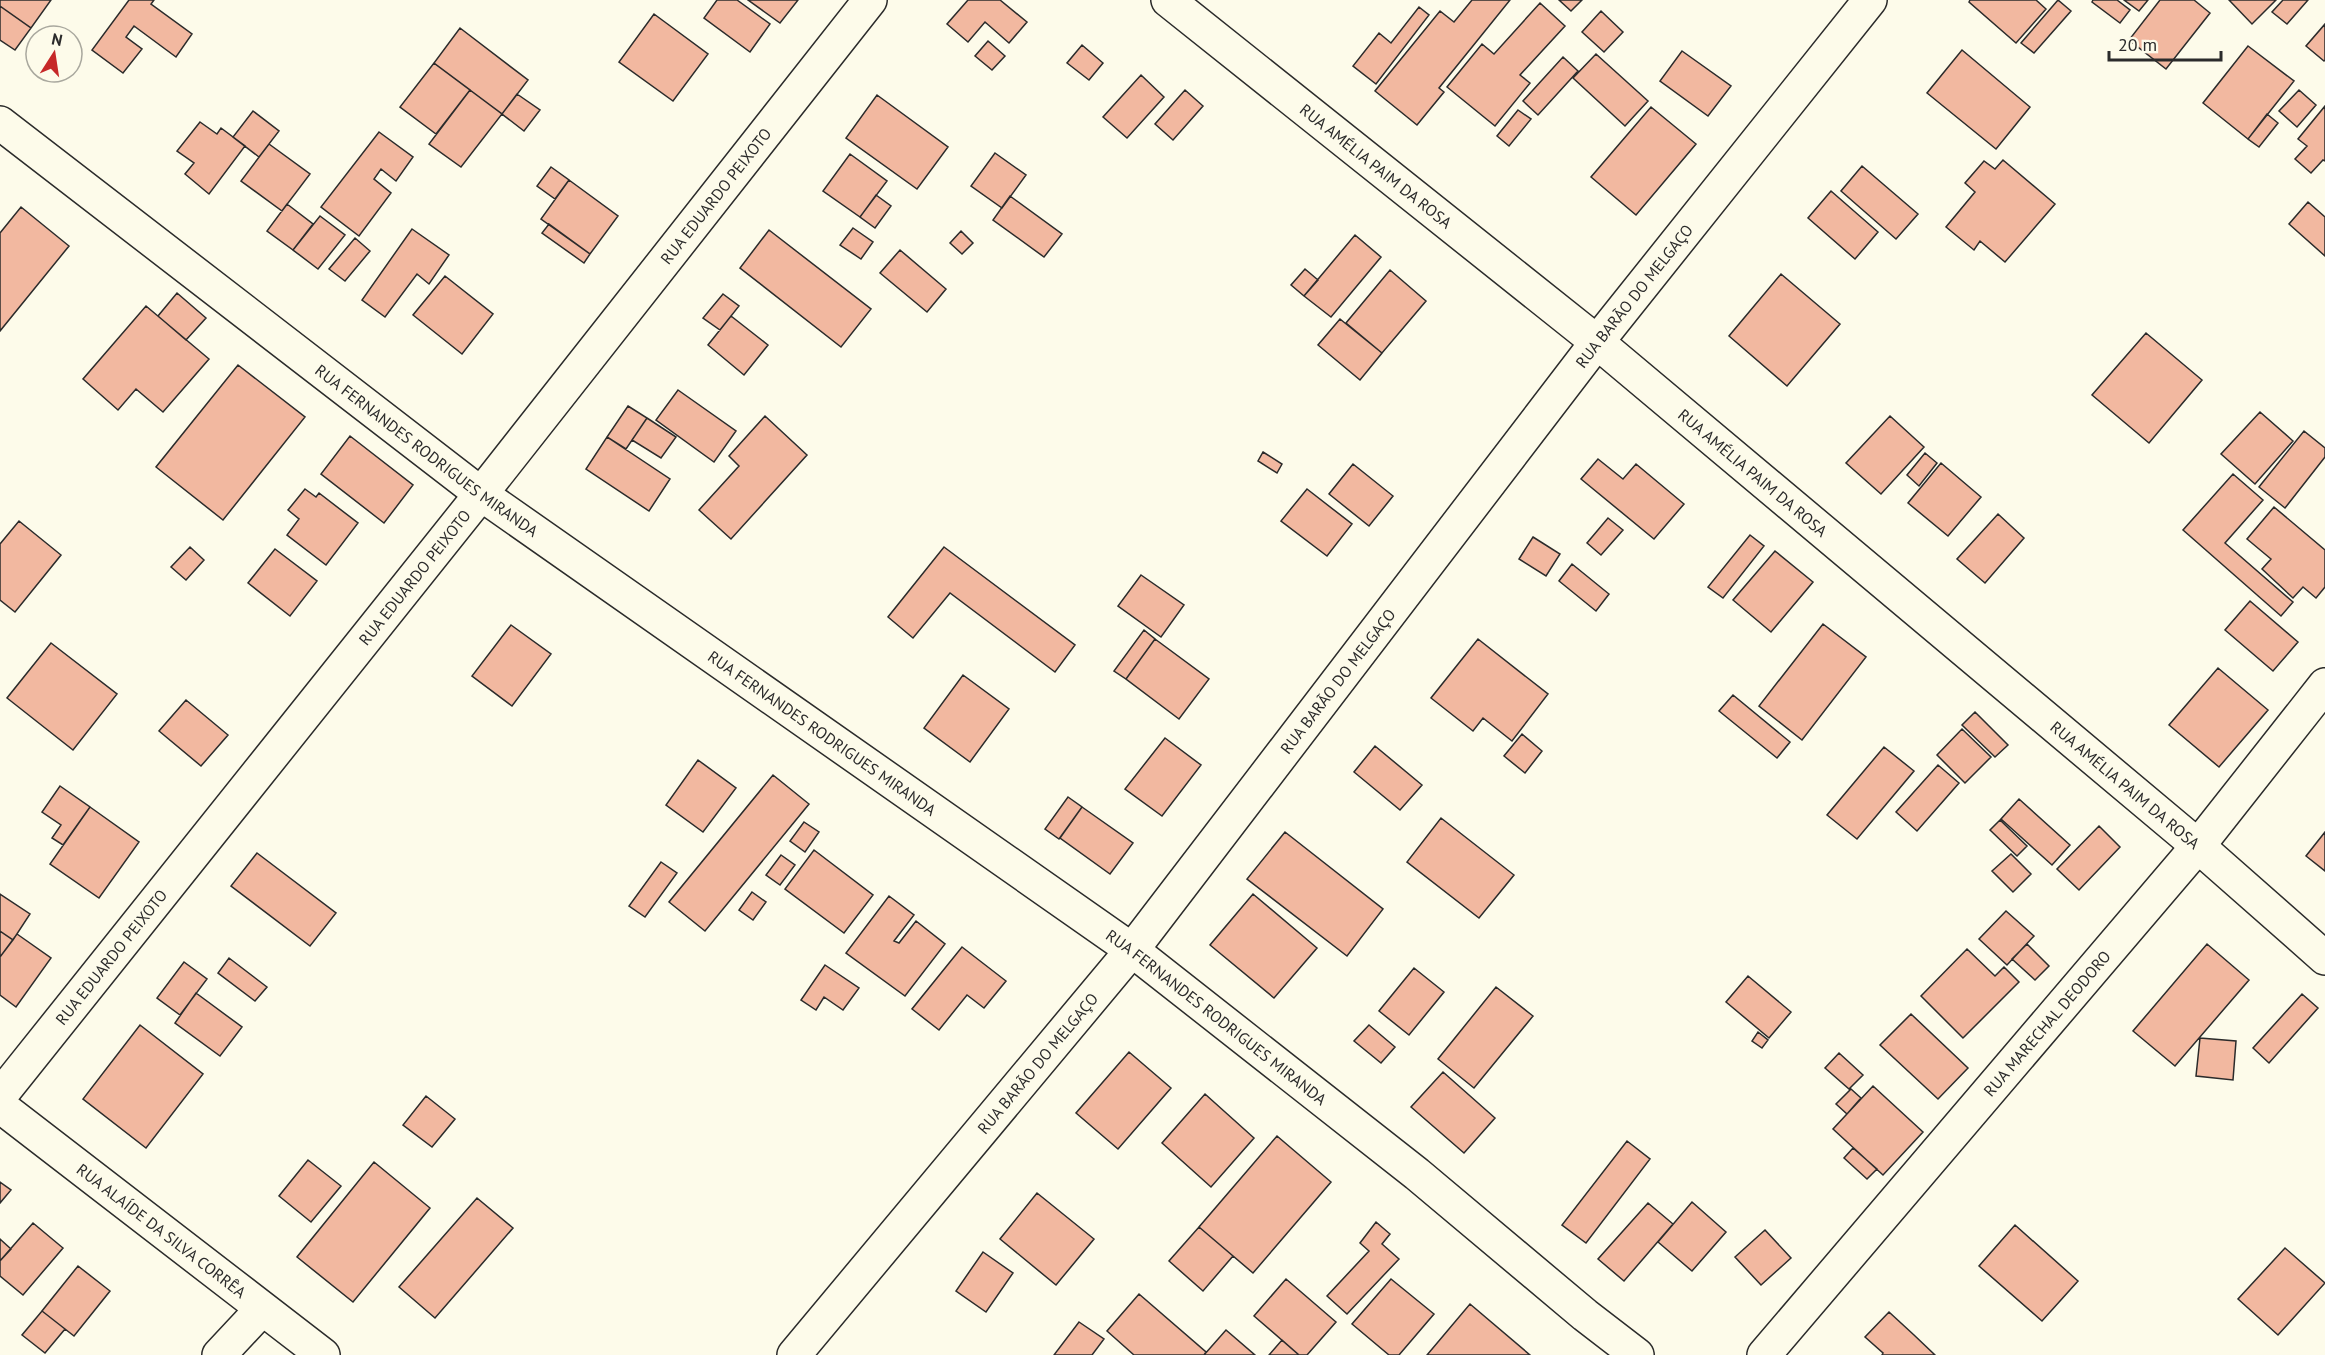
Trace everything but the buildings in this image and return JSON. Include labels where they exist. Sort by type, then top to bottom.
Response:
[{"type":"street","name":"RUA EDUARDO PEIXOTO","points":[[0,1096],[481,494],[870,0]]},
{"type":"street","name":"RUA AMÉLIA PAIM DA ROSA","points":[[1168,0],[1597,342],[2198,846],[2325,958]]},
{"type":"street","name":"RUA BARÃO DO MELGAÇO","points":[[794,1355],[1132,950],[1597,342],[1870,0]]},
{"type":"street","name":"RUA FERNANDES RODRIGUES MIRANDA","points":[[0,123],[481,494],[1132,950],[1418,1174],[1585,1315],[1637,1355]]},
{"type":"street","name":"RUA MARECHAL DEODORO","points":[[1764,1355],[2198,846],[2325,685]]},
{"type":"street","name":"RUA ALAÍDE DA SILVA CORRÊA","points":[[0,1106],[323,1355]]},
{"type":"street","points":[[219,1355],[262,1309]]}]
